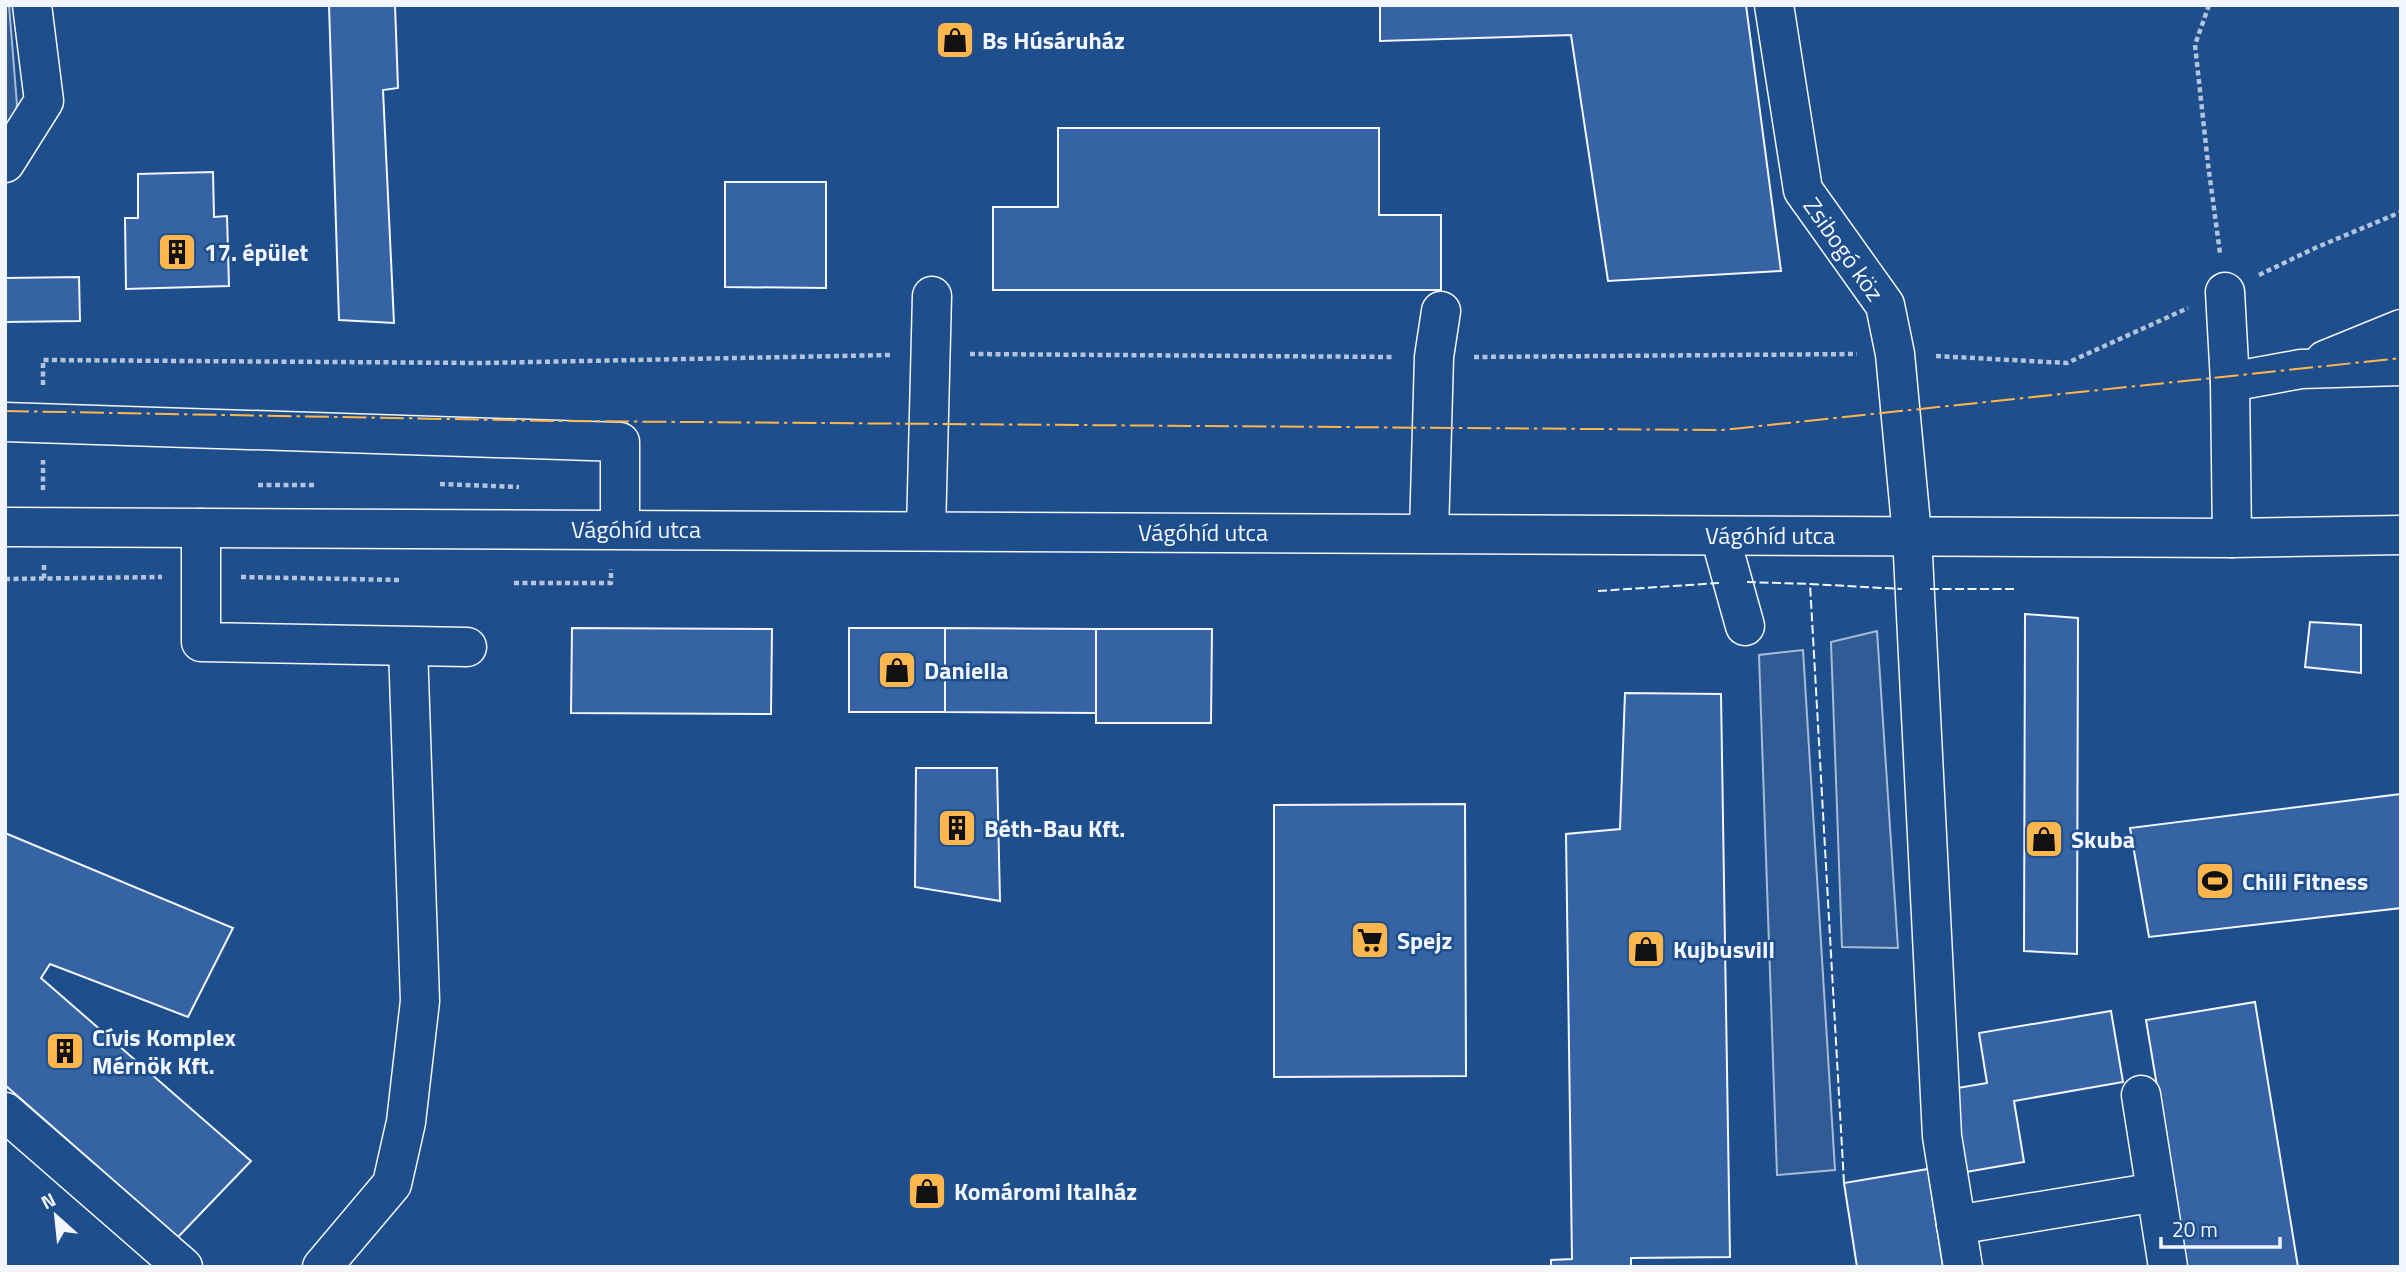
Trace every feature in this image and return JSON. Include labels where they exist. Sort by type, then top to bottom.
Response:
[{"type":"main road","points":[[5,163],[44,101],[33,5]]},
{"type":"main road","name":"Zsibogó köz","points":[[1774,5],[1802,190],[1885,305],[1895,354],[1912,535],[1942,1136],[1963,1267]]},
{"type":"main road","points":[[2225,292],[2230,382],[2232,538]]},
{"type":"main road","points":[[926,531],[932,296]]},
{"type":"main road","points":[[1429,533],[1434,357],[1441,311]]},
{"type":"main road","points":[[2301,369],[2401,329]]},
{"type":"main road","points":[[2230,382],[2301,369],[2401,366]]},
{"type":"main road","points":[[5,422],[620,442],[620,529]]},
{"type":"main road","name":"Vágóhíd utca","points":[[5,527],[2232,538],[2401,535]]},
{"type":"main road","points":[[201,528],[201,642],[467,647]]},
{"type":"main road","points":[[1720,536],[1745,626]]},
{"type":"main road","points":[[321,1267],[392,1184],[406,1122],[420,1001],[408,646]]},
{"type":"main road","points":[[2141,1095],[2168,1267]]},
{"type":"main road","points":[[5,1112],[183,1267]]},
{"type":"main road","points":[[1956,1225],[2156,1192]]},
{"type":"path","points":[[2209,5],[2196,45],[2225,292]]},
{"type":"path","points":[[43,360],[480,363],[930,354],[1434,357],[1895,354],[2067,363],[2315,248],[2401,212]]},
{"type":"path","points":[[440,484],[522,487]]},
{"type":"path","points":[[5,579],[201,577],[400,580]]},
{"type":"path","points":[[514,583],[611,583]]},
{"type":"shaded area","points":[[5,5],[9,5],[17,105],[14,120],[5,134]]},
{"type":"shaded area","points":[[1877,631],[1898,948],[1842,947],[1831,642]]},
{"type":"shaded area","points":[[1803,650],[1835,1170],[1777,1175],[1759,655]]},
{"type":"building","points":[[329,5],[395,5],[398,88],[383,90],[394,323],[339,320]]},
{"type":"building","points":[[1380,5],[1746,5],[1781,271],[1608,281],[1571,35],[1380,41]]},
{"type":"building","points":[[1058,128],[1379,128],[1379,215],[1441,215],[1441,290],[993,290],[993,207],[1058,207]]},
{"type":"building","name":"17. épület","points":[[213,172],[214,217],[227,216],[229,286],[126,289],[125,218],[138,218],[138,174]]},
{"type":"building","points":[[725,182],[826,182],[826,288],[725,287]]},
{"type":"building","points":[[79,277],[80,321],[5,322],[5,278]]},
{"type":"building","points":[[2025,614],[2078,618],[2077,954],[2024,951]]},
{"type":"building","points":[[2310,622],[2361,625],[2361,673],[2305,667]]},
{"type":"building","points":[[572,628],[772,629],[771,714],[571,713]]},
{"type":"building","name":"Daniella","points":[[849,628],[945,628],[945,712],[849,712]]},
{"type":"building","points":[[945,628],[1096,629],[1096,713],[945,712]]},
{"type":"building","points":[[1096,629],[1212,629],[1211,723],[1096,723]]},
{"type":"building","name":"Kujbusvill","points":[[1625,693],[1721,694],[1730,1257],[1631,1258],[1631,1267],[1551,1267],[1551,1260],[1572,1259],[1566,834],[1620,829]]},
{"type":"building","name":"Béth-Bau Kft.","points":[[916,768],[997,768],[1000,901],[915,887]]},
{"type":"building","points":[[2401,794],[2401,908],[2149,937],[2130,828]]},
{"type":"building","name":"Spejz","points":[[1465,804],[1466,1076],[1274,1077],[1274,805]]},
{"type":"building","name":"Cívis Komplex Mérnök Kft.","points":[[5,833],[233,928],[188,1017],[50,964],[41,978],[251,1161],[178,1237],[5,1085]]},
{"type":"building","points":[[2255,1002],[2298,1267],[2187,1267],[2146,1020]]},
{"type":"building","points":[[2111,1011],[2123,1082],[2014,1101],[2024,1162],[1960,1173],[1946,1090],[1987,1083],[1979,1033]]},
{"type":"building","points":[[1928,1169],[1943,1267],[1857,1267],[1844,1183]]},
{"type":"fence","points":[[1747,582],[1810,584]]},
{"type":"fence","points":[[1598,591],[1719,583]]},
{"type":"fence","points":[[1844,1183],[1810,584],[1902,589]]},
{"type":"fence","points":[[1930,589],[2014,589]]},
{"type":"power","points":[[5,411],[559,421],[1722,430],[2401,358]]},
{"type":"place","name":"Bs Húsáruház","points":[[955,40]]},
{"type":"place","name":"17. épület","points":[[177,252]]},
{"type":"place","name":"Daniella","points":[[897,670]]},
{"type":"place","name":"Béth-Bau Kft.","points":[[957,828]]},
{"type":"place","name":"Skuba","points":[[2044,839]]},
{"type":"place","name":"Chili Fitness","points":[[2215,881]]},
{"type":"place","name":"Spejz","points":[[1370,940]]},
{"type":"place","name":"Kujbusvill","points":[[1646,949]]},
{"type":"place","name":"Cívis Komplex Mérnök Kft.","points":[[65,1051]]},
{"type":"place","name":"Komáromi Italház","points":[[927,1191]]}]
